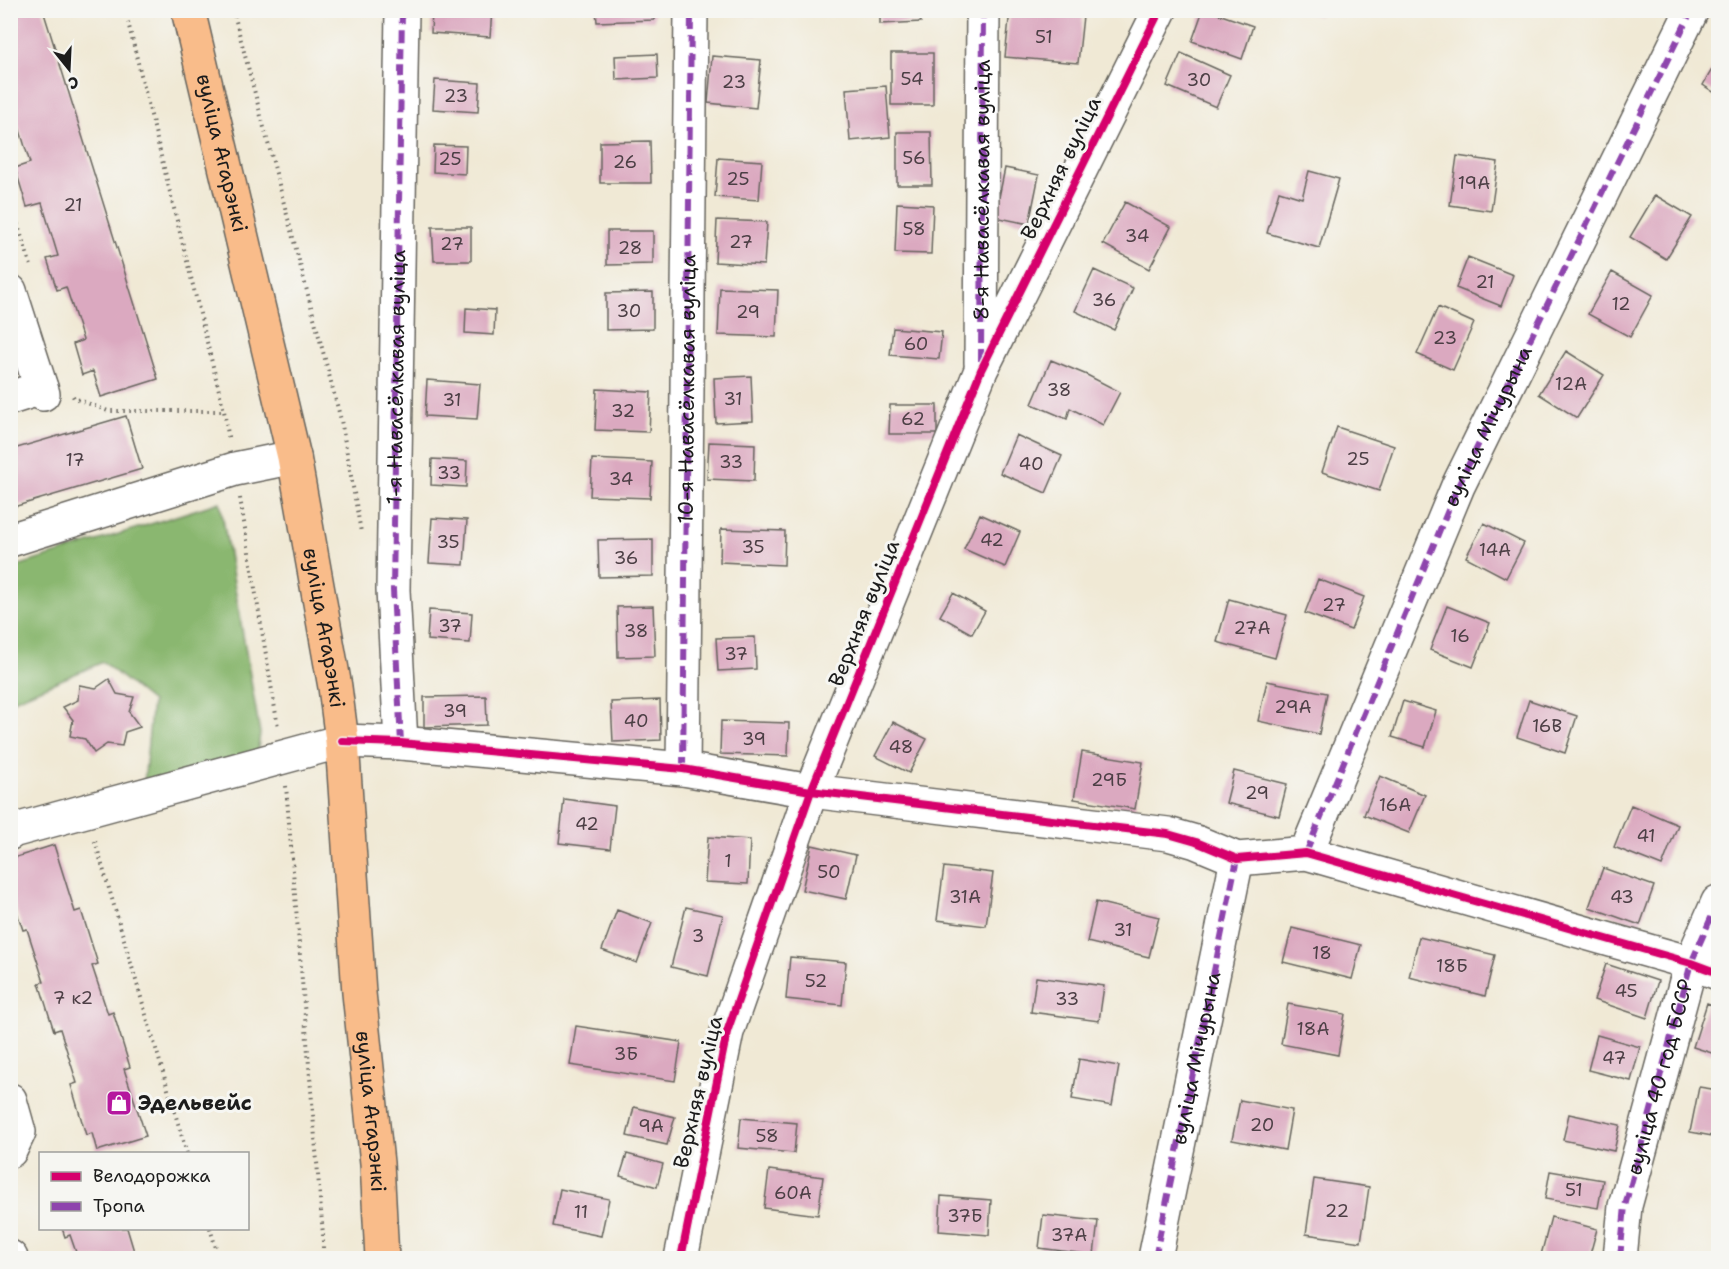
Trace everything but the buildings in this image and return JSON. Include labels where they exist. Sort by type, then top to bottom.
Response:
[{"type":"main road","name":"вуліца Агарэнкі","points":[[188,10],[294,457],[335,687],[342,741],[359,993],[377,1162],[382,1258]]},
{"type":"street","name":"1-я Навасёлкавая вуліца","points":[[401,743],[393,590],[402,10]]},
{"type":"street","name":"10-я Навасёлкавая вуліца","points":[[683,769],[691,10]]},
{"type":"street","name":"8-я Навасёлкавая вуліца","points":[[981,370],[983,10]]},
{"type":"street","name":"Верхняя вуліца","points":[[681,1258],[728,1032],[811,791],[981,370],[1160,10]]},
{"type":"street","name":"вуліца Мічурына","points":[[1306,853],[1458,486],[1692,10]]},
{"type":"street","points":[[10,291],[42,394]]},
{"type":"street","points":[[10,540],[235,469],[294,457]]},
{"type":"street","points":[[10,833],[342,741],[401,743],[683,769],[811,791],[1167,834],[1196,842],[1237,859],[1306,853],[1705,968]]},
{"type":"street","name":"вуліца Мічурына","points":[[1155,1258],[1237,859]]},
{"type":"street","name":"вуліца 40 год БССР","points":[[1620,1258],[1625,1206],[1705,968],[1719,902]]},
{"type":"street","points":[[10,1100],[19,1132],[10,1151]]},
{"type":"path","points":[[125,10],[224,411],[284,756],[323,1258]]},
{"type":"path","points":[[232,10],[341,420],[362,537]]},
{"type":"path","points":[[42,394],[108,411],[224,411]]},
{"type":"path","points":[[94,837],[186,1152]]},
{"type":"path","points":[[211,1230],[219,1258]]},
{"type":"green space","points":[[220,502],[260,733],[256,764],[144,783],[152,702],[103,662],[11,701],[11,568]]},
{"type":"marked path","points":[[401,743],[393,590],[402,10]]},
{"type":"marked path","points":[[683,769],[691,10]]},
{"type":"marked path","points":[[981,361],[983,10]]},
{"type":"marked path","points":[[1306,853],[1458,486],[1692,10]]},
{"type":"marked path","points":[[1155,1258],[1237,859]]},
{"type":"marked path","points":[[1620,1258],[1625,1206],[1691,963],[1718,902]]},
{"type":"cycle path","points":[[681,1258],[727,1032],[811,791],[981,370],[1160,10]]},
{"type":"cycle path","points":[[342,741],[401,743],[683,769],[811,791],[1168,834],[1196,842],[1237,859],[1306,853],[1691,963],[1718,973]]},
{"type":"place","name":"Эдельвейс","points":[[119,1103]]}]
